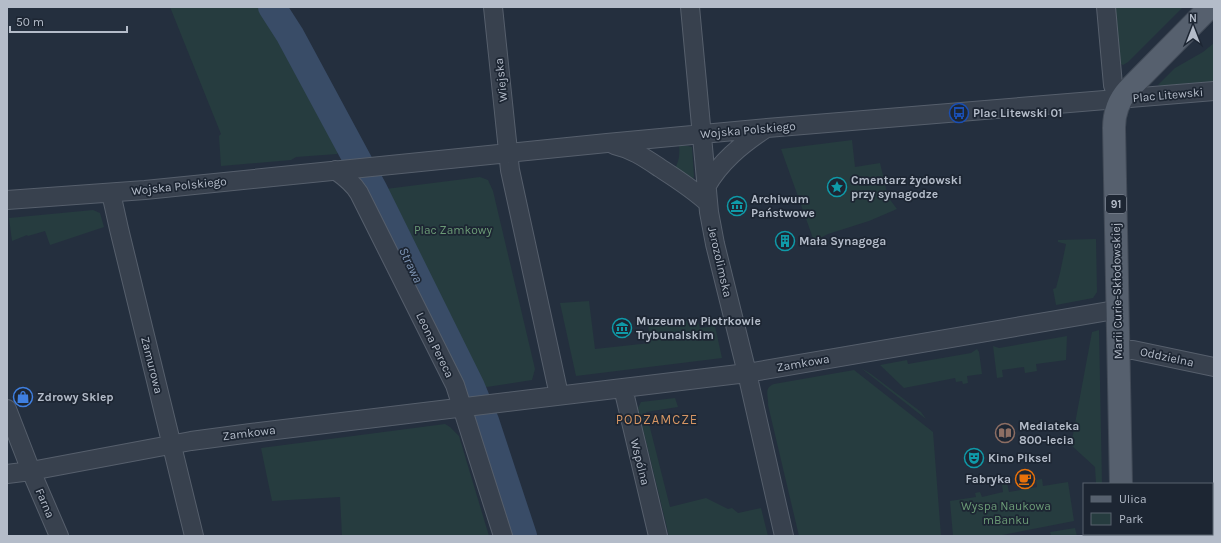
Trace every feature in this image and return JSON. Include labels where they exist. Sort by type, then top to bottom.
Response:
[{"type":"main road","name":"91","points":[[1121,99],[1135,82],[1210,7]]},
{"type":"main road","name":"Marii Curie-Skłodowskiej","points":[[1121,99],[1117,107],[1114,121],[1121,483]]},
{"type":"street","name":"Wiejska","points":[[493,7],[509,154]]},
{"type":"street","name":"Jerozolimska","points":[[690,7],[707,195],[716,244],[784,536]]},
{"type":"street","name":"Plac Litewski","points":[[1106,7],[1113,85],[1115,91],[1121,99],[1214,90]]},
{"type":"street","name":"Wojska Polskiego","points":[[7,200],[111,193],[767,128],[1121,99]]},
{"type":"street","points":[[607,143],[623,147],[640,154],[691,188],[707,195],[713,174],[728,157],[754,136],[767,128]]},
{"type":"street","points":[[509,154],[510,170],[559,395]]},
{"type":"street","name":"Leona Pereca","points":[[343,170],[348,180],[359,193],[455,385],[472,406],[503,536]]},
{"type":"street","name":"Zamurowa","points":[[111,193],[118,229],[194,536]]},
{"type":"street","name":"Zamkowa","points":[[7,474],[31,471],[171,445],[252,433],[747,373],[1109,311],[1118,311]]},
{"type":"street","name":"Oddzielna","points":[[1119,350],[1133,350],[1214,367]]},
{"type":"street","name":"Wspólna","points":[[623,388],[658,536]]},
{"type":"street","name":"Farna","points":[[7,409],[31,471],[59,536]]},
{"type":"street","points":[[1150,535],[1165,536]]},
{"type":"green space","points":[[170,7],[266,7],[280,27],[345,143],[337,154],[296,157],[291,160],[221,166],[219,136],[221,134]]},
{"type":"green space","points":[[1112,7],[1183,7],[1128,62],[1123,65],[1119,63]]},
{"type":"green space","points":[[1214,43],[1214,82],[1164,87],[1158,85],[1175,68],[1203,52]]},
{"type":"green space","points":[[852,140],[855,167],[880,163],[888,197],[897,209],[869,221],[828,234],[814,241],[781,149]]},
{"type":"green space","points":[[679,146],[692,147],[693,179],[690,179],[674,170],[679,158]]},
{"type":"green space","name":"Plac Zamkowy","points":[[480,177],[488,180],[493,191],[535,369],[532,380],[480,388],[378,190]]},
{"type":"green space","points":[[93,210],[100,213],[104,227],[50,245],[45,231],[27,235],[12,241],[9,218]]},
{"type":"green space","points":[[1096,239],[1097,292],[1093,298],[1056,305],[1053,289],[1056,288],[1066,244],[1058,242],[1058,240]]},
{"type":"green space","points":[[589,301],[595,349],[650,343],[648,324],[662,320],[662,325],[697,319],[700,328],[715,326],[722,358],[576,376],[560,303]]},
{"type":"green space","points":[[1099,330],[1102,483],[1096,483],[1095,467],[1071,445],[1092,332]]},
{"type":"green space","points":[[1067,336],[1066,360],[1036,364],[1037,371],[1025,373],[1024,367],[1002,370],[1003,377],[997,378],[993,346],[999,348]]},
{"type":"green space","points":[[977,349],[979,352],[982,374],[967,376],[968,383],[963,384],[962,381],[956,382],[955,378],[904,388],[880,365],[907,360],[908,364],[971,353]]},
{"type":"green space","points":[[861,368],[921,412],[926,419]]},
{"type":"green space","points":[[854,370],[933,432],[941,536],[799,536],[768,405],[767,393],[769,388],[774,384]]},
{"type":"green space","points":[[675,398],[678,407],[646,412],[670,507],[706,498],[728,509],[732,508],[738,513],[761,508],[768,536],[669,536],[638,408],[641,402]]},
{"type":"green space","points":[[478,422],[515,536],[508,536],[473,423]]},
{"type":"green space","points":[[445,424],[459,436],[489,536],[342,536],[340,497],[272,501],[261,448]]},
{"type":"green space","name":"Wyspa Naukowa mBanku","points":[[1006,478],[1009,492],[1037,487],[1036,480],[1042,479],[1043,486],[1068,482],[1074,521],[997,536],[953,536],[950,501],[976,497],[975,493],[980,492],[982,497],[1003,492],[1001,479]]},
{"type":"green space","points":[[1075,528],[1077,536],[1051,536],[1050,532]]},
{"type":"waterway","name":"Strawa","points":[[272,7],[290,35],[374,191],[471,387],[485,421],[523,536]]},
{"type":"place","name":"Plac Litewski 01","points":[[959,113]]},
{"type":"place","name":"Cmentarz żydowski przy synagodze","points":[[837,187]]},
{"type":"place","name":"Archiwum Państwowe","points":[[737,206]]},
{"type":"place","name":"Mała Synagoga","points":[[785,241]]},
{"type":"place","name":"Muzeum w Piotrkowie Trybunalskim","points":[[622,328]]},
{"type":"place","name":"Zdrowy Sklep","points":[[23,397]]},
{"type":"place","name":"Mediateka 800-lecia","points":[[1005,433]]},
{"type":"place","name":"Kino Piksel","points":[[974,458]]},
{"type":"place","name":"Fabryka","points":[[1025,479]]},
{"type":"district","name":"PODZAMCZE","points":[[657,419]]}]
